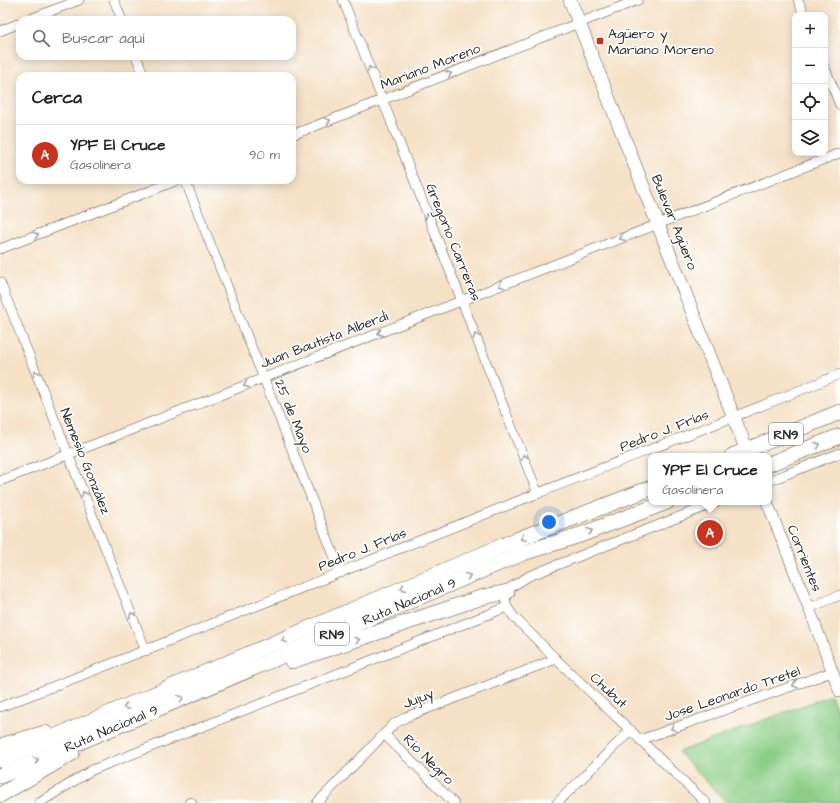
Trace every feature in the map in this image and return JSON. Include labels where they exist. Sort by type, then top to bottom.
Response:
[{"type":"highway","name":"RN9","points":[[748,453],[840,412]]},
{"type":"highway","name":"RN9","points":[[772,463],[840,436]]},
{"type":"highway","name":"Ruta Nacional 9","points":[[0,760],[516,540],[648,489]]},
{"type":"highway","name":"Ruta Nacional 9","points":[[0,776],[523,553],[580,535],[659,505]]},
{"type":"highway","points":[[226,679],[290,662],[483,597],[507,592]]},
{"type":"highway","points":[[0,746],[87,723]]},
{"type":"highway","points":[[1,798],[116,726]]},
{"type":"main road","name":"Bulevar Agüero","points":[[570,0],[748,453]]},
{"type":"street","points":[[38,16],[79,0]]},
{"type":"street","points":[[114,0],[120,16]]},
{"type":"street","name":"Gregorio Carreras","points":[[343,0],[538,494]]},
{"type":"street","name":"Mariano Moreno","points":[[296,133],[638,0]]},
{"type":"street","points":[[798,0],[803,12]]},
{"type":"street","points":[[0,31],[16,25]]},
{"type":"street","points":[[138,60],[142,72]]},
{"type":"street","points":[[828,76],[840,106]]},
{"type":"street","name":"Juan Bautista Alberdi","points":[[0,481],[840,153]]},
{"type":"street","points":[[0,249],[168,184]]},
{"type":"street","name":"25 de Mayo","points":[[187,184],[340,573]]},
{"type":"street","name":"Nemesio González","points":[[0,282],[146,651]]},
{"type":"street","name":"Pedro J. Frías","points":[[0,707],[146,651],[840,374]]},
{"type":"street","points":[[772,480],[840,453]]},
{"type":"street","points":[[40,803],[92,770],[507,607],[505,599],[507,592],[511,587],[529,576],[709,505]]},
{"type":"street","name":"Corrientes","points":[[768,505],[840,692]]},
{"type":"street","points":[[809,608],[840,595]]},
{"type":"street","name":"Chubut","points":[[507,607],[514,617],[556,659],[706,803]]},
{"type":"street","name":"Jujuy","points":[[317,803],[394,724],[406,717],[556,659]]},
{"type":"street","name":"Jose Leonardo Tretel","points":[[640,740],[832,672]]},
{"type":"street","points":[[557,803],[631,730]]},
{"type":"street","name":"Río Negro","points":[[384,734],[454,803]]},
{"type":"green space","points":[[831,695],[840,718],[840,803],[727,803],[678,752]]},
{"type":"place","name":"Agüero y Mariano Moreno","points":[[600,41]]},
{"type":"place","name":"YPF El Cruce","points":[[710,533]]}]
